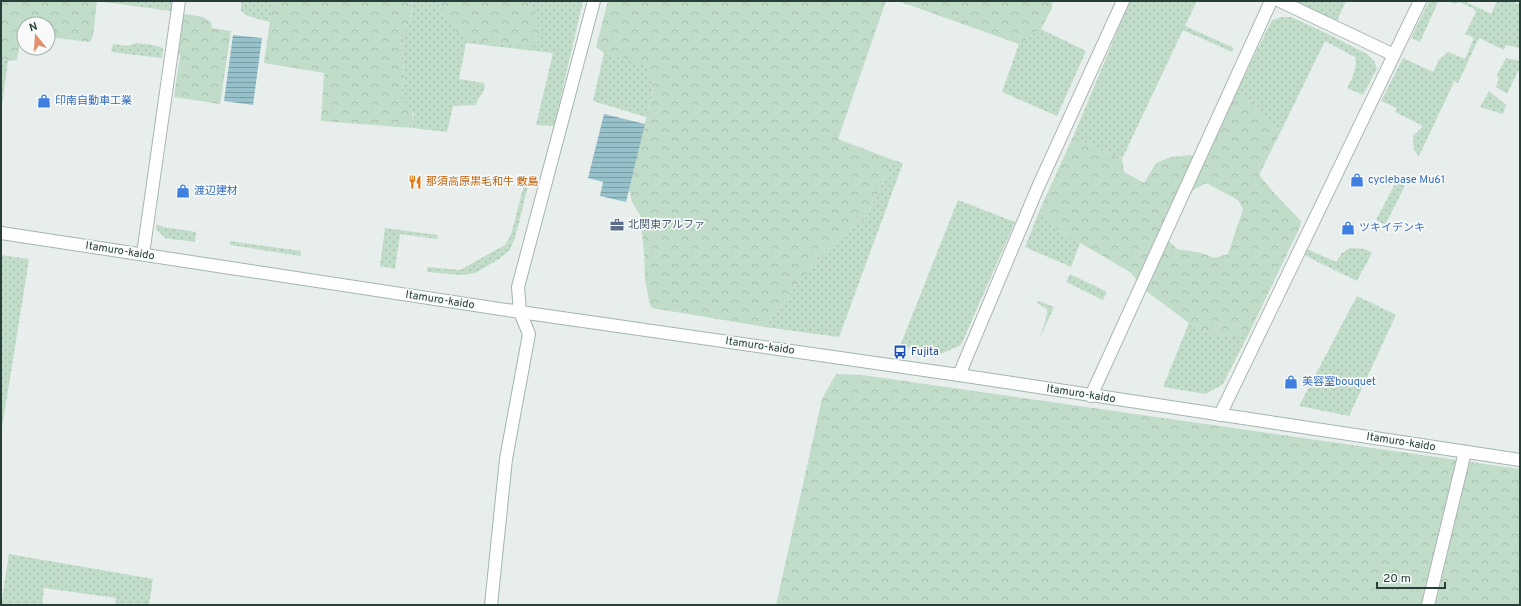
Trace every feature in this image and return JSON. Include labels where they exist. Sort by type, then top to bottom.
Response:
[{"type":"street","points":[[143,254],[179,1]]},
{"type":"street","points":[[491,605],[506,459],[529,334],[520,312],[518,287],[594,1]]},
{"type":"street","points":[[959,375],[1038,187],[1123,1]]},
{"type":"street","points":[[1091,396],[1271,1]]},
{"type":"street","points":[[1280,1],[1394,55]]},
{"type":"street","points":[[1220,414],[1420,1]]},
{"type":"street","name":"Itamuro-kaido","points":[[1,233],[520,312],[959,375],[1520,460]]},
{"type":"street","points":[[1428,605],[1465,452]]},
{"type":"green space","points":[[1,1],[97,1],[93,36],[90,42],[56,38],[56,16],[16,16],[17,60],[8,61],[1,56]]},
{"type":"green space","points":[[97,1],[173,1],[171,11]]},
{"type":"green space","points":[[237,1],[273,1],[270,22],[248,16],[241,11],[241,2]]},
{"type":"green space","points":[[273,1],[413,1],[411,17],[405,31],[402,47],[404,77],[401,97],[412,111],[412,128],[321,121],[324,73],[264,63]]},
{"type":"green space","points":[[413,1],[441,1],[443,16],[537,14],[527,1],[583,1],[554,126],[536,125],[553,53],[466,43],[459,79],[484,83],[485,86],[483,92],[476,105],[453,106],[447,132],[412,128],[414,114],[401,97],[404,77],[402,47],[405,31],[411,17]]},
{"type":"green space","points":[[441,1],[527,1],[537,14],[540,41],[531,47],[468,40],[457,33],[443,16]]},
{"type":"green space","points":[[608,1],[886,1],[838,139],[893,160],[867,217],[818,257],[765,327],[652,308],[650,305],[645,280],[640,215],[632,202],[629,189],[653,89],[645,64],[604,53],[596,47]]},
{"type":"green space","points":[[898,1],[1052,1],[1052,8],[1041,29],[1019,44]]},
{"type":"green space","points":[[1130,1],[1197,1],[1185,26],[1234,48],[1232,52],[1183,30],[1122,159],[1073,137]]},
{"type":"green space","points":[[1292,1],[1346,1],[1336,23]]},
{"type":"green space","points":[[1429,1],[1440,1],[1438,2],[1420,42],[1411,38]]},
{"type":"green space","points":[[1448,1],[1464,1],[1491,14],[1497,1],[1511,1],[1520,5],[1520,48],[1506,45],[1504,50],[1479,38],[1458,83],[1449,79],[1454,82],[1419,156],[1414,150],[1413,136],[1423,126],[1395,112],[1397,108],[1381,101],[1403,58],[1433,72],[1439,60],[1448,52],[1465,59],[1474,38],[1465,34],[1476,12],[1473,8],[1459,2],[1454,4]]},
{"type":"green space","points":[[185,14],[203,17],[211,22],[212,28],[231,31],[220,104],[174,97],[180,55],[176,55],[172,19]]},
{"type":"green space","points":[[1282,17],[1291,17],[1367,54],[1374,61],[1377,69],[1363,95],[1347,88],[1354,73],[1355,57],[1325,41],[1281,131],[1262,117],[1256,103],[1235,95],[1272,20]]},
{"type":"green space","points":[[1041,29],[1086,51],[1057,116],[1002,92],[1019,44]]},
{"type":"green space","points":[[136,43],[163,48],[162,58],[111,52],[113,44],[128,46]]},
{"type":"green space","points":[[604,53],[646,64],[653,89],[646,117],[593,101]]},
{"type":"green space","points":[[1,56],[8,61],[1,112]]},
{"type":"green space","points":[[1506,58],[1520,61],[1520,67],[1507,94],[1496,87],[1499,79],[1497,75]]},
{"type":"green space","points":[[1489,91],[1506,105],[1503,114],[1480,107]]},
{"type":"green space","points":[[1235,95],[1256,103],[1262,117],[1281,131],[1259,175],[1301,221],[1300,227],[1249,333],[1233,337],[1207,333],[1189,323],[1146,291],[1130,272],[1051,226],[1041,207],[1073,137],[1122,159],[1124,172],[1144,183],[1156,163],[1171,157],[1207,154]],"holes":[[[1206,183],[1238,200],[1243,209],[1228,254],[1214,258],[1202,253],[1177,249],[1168,240],[1170,231],[1193,190]]]},
{"type":"green space","points":[[893,160],[903,163],[839,337],[765,327],[818,257],[867,217]]},
{"type":"green space","points":[[525,181],[529,182],[515,238],[509,251],[499,259],[475,273],[461,275],[427,272],[427,267],[460,270],[505,245],[511,235]]},
{"type":"green space","points":[[1396,182],[1405,186],[1385,225],[1376,220]]},
{"type":"green space","points":[[958,200],[1015,222],[961,345],[941,354],[900,346]]},
{"type":"green space","points":[[1041,207],[1051,226],[1080,243],[1071,267],[1025,247]]},
{"type":"green space","points":[[157,224],[163,227],[196,232],[195,242],[165,238],[156,229]]},
{"type":"green space","points":[[385,228],[438,235],[437,239],[400,234],[395,269],[380,266]]},
{"type":"green space","points":[[230,241],[301,251],[301,256],[230,245]]},
{"type":"green space","points":[[1350,248],[1365,249],[1372,253],[1357,281],[1304,255],[1307,249],[1336,262],[1342,253]]},
{"type":"green space","points":[[1,255],[29,259],[1,434]]},
{"type":"green space","points":[[1070,274],[1107,292],[1103,300],[1066,282]]},
{"type":"green space","points":[[1357,296],[1396,315],[1349,416],[1299,406]]},
{"type":"green space","points":[[1039,301],[1054,307],[1040,338],[1047,315],[1047,309],[1037,303]]},
{"type":"green space","points":[[1189,323],[1207,333],[1233,337],[1249,333],[1223,384],[1206,394],[1163,387]]},
{"type":"green space","points":[[836,374],[862,375],[1520,469],[1520,605],[776,605],[822,399]]},
{"type":"green space","points":[[9,554],[153,579],[149,605],[115,605],[116,598],[44,588],[42,605],[1,605]]},
{"type":"water","points":[[233,35],[262,38],[253,105],[224,101]]},
{"type":"water","points":[[604,114],[645,124],[626,202],[600,196],[603,182],[588,178]]},
{"type":"place","name":"印南自動車工業","points":[[44,101]]},
{"type":"place","name":"cyclebase Mu61","points":[[1357,180]]},
{"type":"place","name":"那須高原黒毛和牛 敷島","points":[[415,182]]},
{"type":"place","name":"渡辺建材","points":[[183,191]]},
{"type":"place","name":"北関東アルファ","points":[[617,225]]},
{"type":"place","name":"ツキイデンキ","points":[[1348,228]]},
{"type":"place","name":"Fujita","points":[[900,352]]},
{"type":"place","name":"美容室bouquet","points":[[1291,382]]}]
